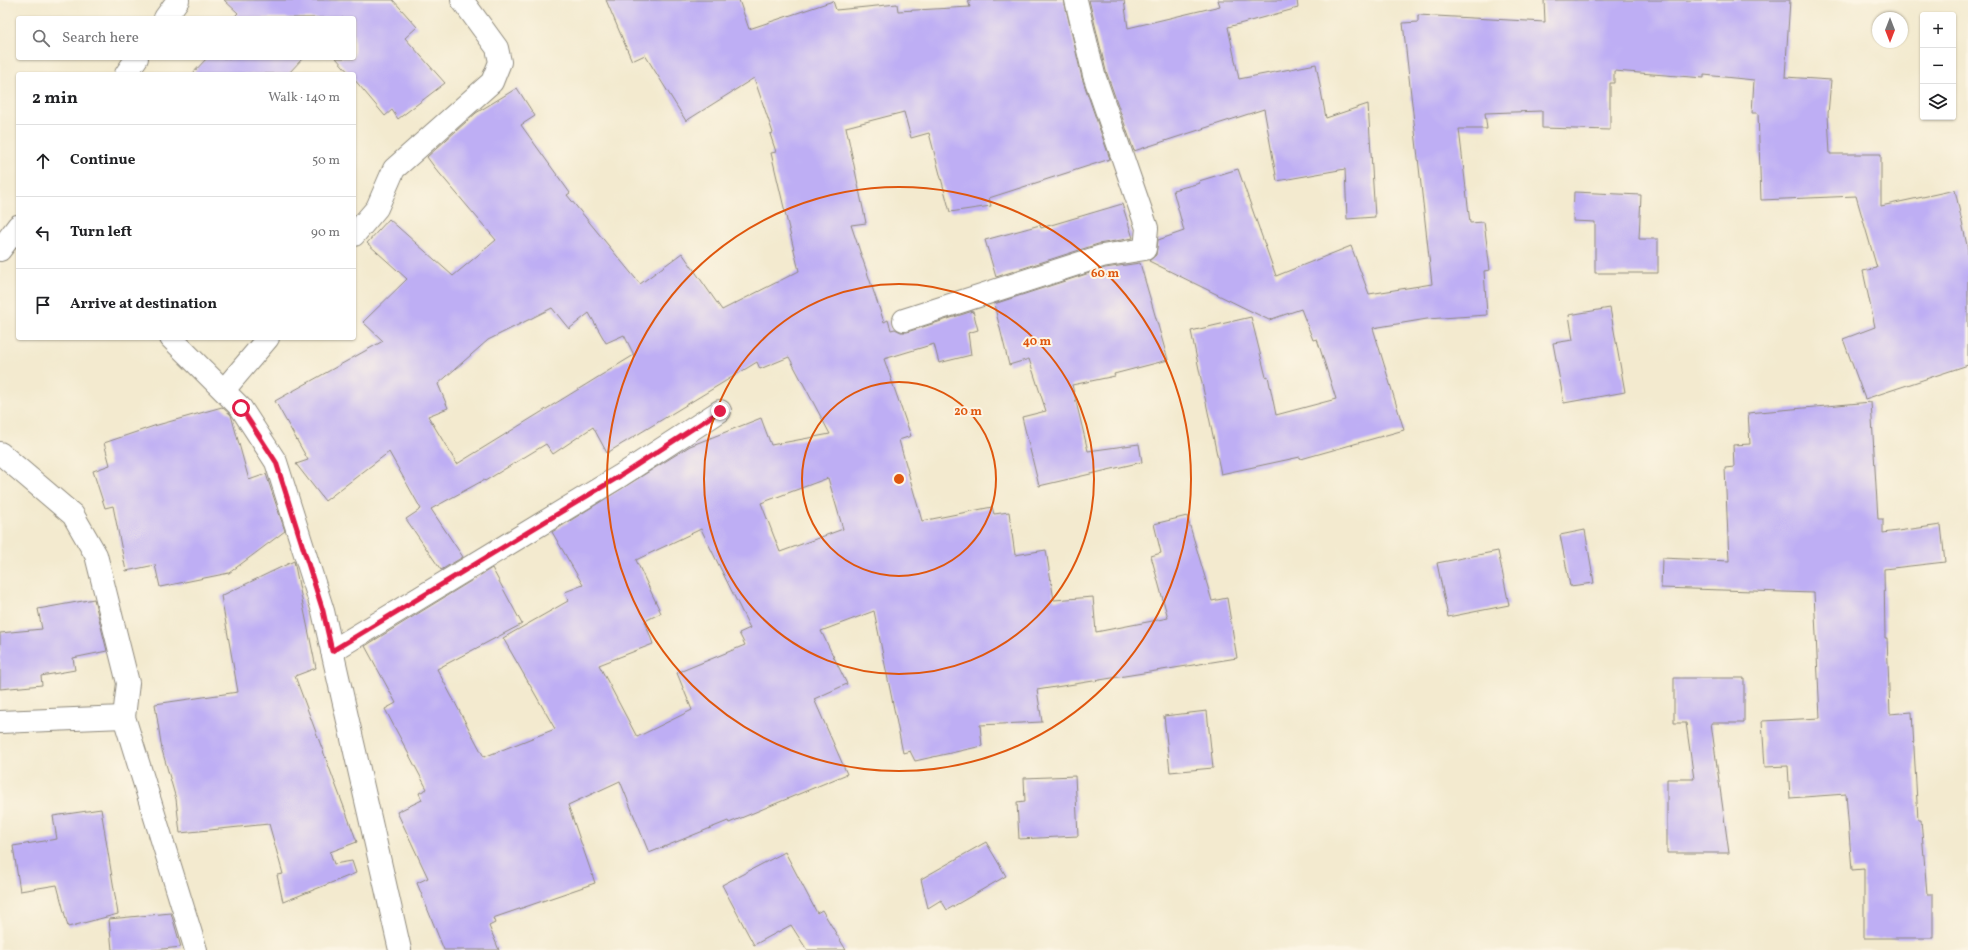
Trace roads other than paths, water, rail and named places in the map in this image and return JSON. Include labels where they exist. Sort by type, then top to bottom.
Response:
[{"type":"street","points":[[167,16],[178,0]]},
{"type":"street","points":[[356,233],[377,208],[394,169],[492,82],[500,62],[497,48],[462,0]]},
{"type":"street","points":[[904,320],[1102,256],[1145,249],[1147,228],[1094,75],[1076,0]]},
{"type":"street","points":[[127,72],[136,60]]},
{"type":"street","points":[[0,250],[16,229]]},
{"type":"street","points":[[173,340],[241,408],[276,462],[323,611],[400,950]]},
{"type":"street","points":[[224,390],[266,340]]},
{"type":"street","points":[[332,651],[620,476],[720,411]]},
{"type":"street","points":[[0,453],[73,515],[96,555],[128,683],[124,717],[196,950]]},
{"type":"street","points":[[0,722],[124,717]]}]
